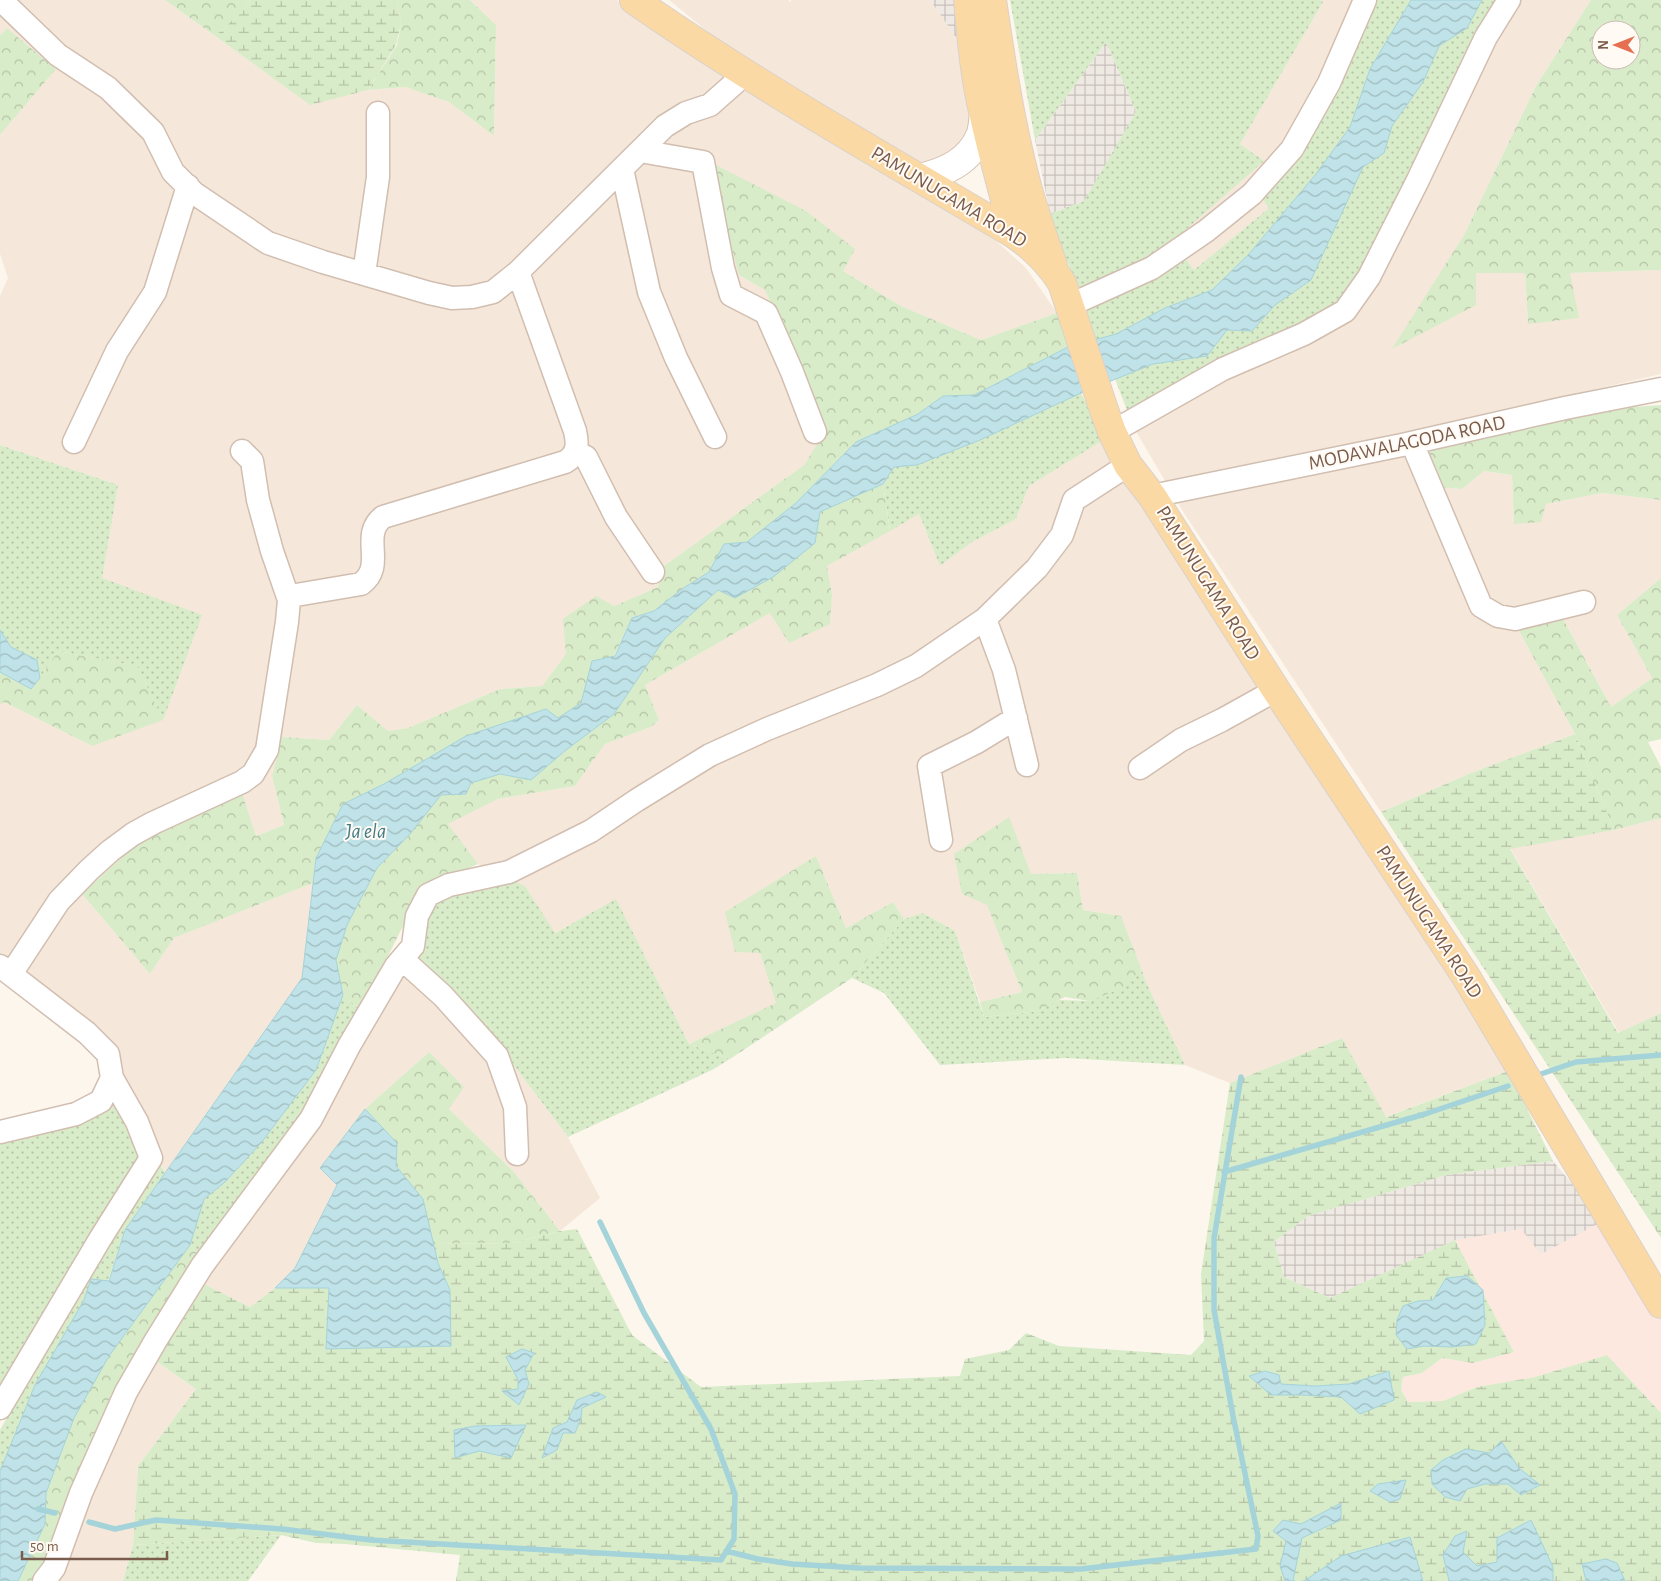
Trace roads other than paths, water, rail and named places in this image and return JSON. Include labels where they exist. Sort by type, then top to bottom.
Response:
[{"type":"main road","name":"PAMUNUGAMA ROAD","points":[[634,0],[692,41],[796,106],[1014,234],[1036,252],[1054,271],[1062,283],[1070,305],[1107,420],[1128,465],[1152,496],[1276,690],[1465,975],[1661,1304]]},
{"type":"main road","points":[[968,0],[979,91],[1014,234]]},
{"type":"main road","points":[[992,0],[1014,131],[1026,181],[1054,271]]},
{"type":"main road","points":[[920,178],[941,173],[959,163],[967,155],[980,134],[984,112]]},
{"type":"street","points":[[1,0],[58,55],[108,88],[153,132],[173,172],[201,198],[268,243],[323,262],[452,298],[472,297],[493,292],[518,272],[665,126],[686,113],[710,105],[745,74]]},
{"type":"street","points":[[1070,305],[1152,268],[1206,231],[1252,194],[1292,149],[1329,83],[1365,0]]},
{"type":"street","points":[[1107,420],[1304,334],[1345,311],[1369,277],[1486,38],[1509,0]]},
{"type":"street","points":[[364,274],[378,177],[378,113]]},
{"type":"street","points":[[640,151],[703,162],[723,268],[732,296],[766,313],[792,372],[815,432]]},
{"type":"street","points":[[622,169],[649,292],[676,358],[714,437]]},
{"type":"street","points":[[74,442],[117,351],[155,292],[188,186]]},
{"type":"street","points":[[289,600],[296,595],[361,584],[368,579],[372,573],[373,563],[372,531],[376,522],[383,517],[572,459],[576,452],[578,441],[575,430],[518,272]]},
{"type":"street","name":"MODAWALAGODA ROAD","points":[[1152,496],[1412,443],[1566,408],[1661,389]]},
{"type":"street","points":[[1412,443],[1481,606],[1498,616],[1515,619],[1584,602]]},
{"type":"street","points":[[0,1408],[100,1239],[151,1158],[137,1122],[112,1078],[108,1054],[87,1033],[6,970],[59,901],[110,851],[133,834],[153,823],[242,782],[253,774],[267,750],[289,600],[272,551],[258,500],[252,461],[242,451]]},
{"type":"street","points":[[576,452],[586,457],[616,517],[653,572]]},
{"type":"street","points":[[44,1581],[54,1568],[81,1493],[126,1392],[202,1266],[312,1119],[349,1046],[402,959],[413,946],[417,916],[428,896],[449,885],[509,872],[549,854],[592,831],[636,800],[710,755],[767,729],[877,685],[908,670],[985,619],[1037,568],[1062,535],[1074,500],[1128,465]]},
{"type":"street","points":[[985,619],[1004,670],[1027,765]]},
{"type":"street","points":[[1140,768],[1181,740],[1276,690]]},
{"type":"street","points":[[941,840],[929,766],[977,742],[1016,718]]},
{"type":"street","points":[[402,959],[443,996],[496,1056],[515,1106],[517,1154]]},
{"type":"street","points":[[0,1132],[76,1114],[101,1101],[112,1078]]},
{"type":"water","name":"Ja ela","points":[[1411,0],[1482,0],[1467,28],[1439,46],[1423,82],[1392,126],[1384,153],[1363,167],[1311,280],[1275,305],[1252,331],[1227,330],[1207,356],[1153,364],[1081,393],[980,440],[917,465],[894,467],[883,484],[820,512],[815,543],[773,577],[735,598],[718,590],[665,638],[614,714],[566,750],[531,780],[500,774],[471,783],[466,794],[441,795],[410,834],[377,868],[347,925],[336,960],[343,995],[316,1070],[261,1143],[225,1182],[204,1199],[190,1245],[109,1356],[74,1418],[46,1493],[45,1524],[18,1581],[0,1581],[0,1471],[35,1385],[84,1300],[91,1279],[109,1281],[125,1230],[302,978],[316,858],[343,804],[384,784],[466,736],[546,709],[558,718],[581,703],[592,661],[615,656],[632,618],[654,611],[682,589],[709,572],[724,544],[747,542],[796,503],[856,442],[918,414],[943,396],[974,395],[1068,347],[1116,334],[1165,308],[1212,290],[1248,255],[1316,174],[1350,127],[1370,69]]},
{"type":"water","points":[[0,630],[11,647],[37,660],[40,678],[31,689],[0,672]]},
{"type":"water","points":[[365,1109],[397,1143],[396,1166],[423,1199],[438,1263],[450,1290],[451,1346],[326,1349],[329,1288],[275,1288],[295,1268],[337,1185],[320,1168]]},
{"type":"water","points":[[1467,1276],[1483,1290],[1485,1325],[1476,1344],[1452,1347],[1424,1346],[1407,1349],[1396,1335],[1397,1320],[1403,1306],[1418,1301],[1433,1300],[1446,1278]]},
{"type":"water","points":[[522,1349],[534,1353],[525,1370],[529,1384],[519,1405],[502,1391],[518,1389],[518,1380],[506,1357]]},
{"type":"water","points":[[1265,1371],[1279,1375],[1281,1384],[1315,1386],[1349,1384],[1389,1371],[1394,1400],[1360,1414],[1341,1397],[1271,1395],[1249,1376]]},
{"type":"water","points":[[597,1392],[606,1397],[582,1408],[581,1418],[575,1433],[563,1433],[557,1450],[542,1458],[553,1428],[567,1422],[577,1400]]},
{"type":"water","points":[[526,1425],[511,1458],[479,1451],[455,1458],[454,1430],[475,1426]]},
{"type":"water","points":[[1501,1441],[1519,1468],[1540,1485],[1521,1495],[1508,1484],[1485,1484],[1467,1489],[1460,1501],[1445,1497],[1432,1484],[1431,1470],[1443,1460],[1466,1449],[1490,1453]]},
{"type":"water","points":[[1406,1480],[1400,1499],[1390,1502],[1370,1491],[1378,1484]]},
{"type":"water","points":[[1341,1503],[1341,1520],[1302,1538],[1293,1580],[1295,1581],[1285,1581],[1280,1566],[1286,1541],[1273,1531],[1283,1520],[1301,1524]]},
{"type":"water","points":[[1531,1520],[1553,1567],[1553,1581],[1449,1581],[1443,1555],[1455,1536],[1467,1531],[1463,1552],[1477,1566],[1497,1562],[1497,1538]]},
{"type":"water","points":[[1410,1537],[1423,1581],[1304,1581],[1341,1556]]},
{"type":"water","points":[[1606,1559],[1617,1563],[1625,1581],[1586,1581],[1582,1564]]},
{"type":"waterway","points":[[1541,1074],[1576,1062],[1661,1055]]},
{"type":"waterway","points":[[726,1551],[758,1559],[792,1564],[859,1568],[1081,1569],[1256,1549],[1258,1536],[1233,1416],[1214,1310],[1214,1238],[1241,1077]]},
{"type":"waterway","points":[[1224,1172],[1425,1114],[1508,1086]]},
{"type":"waterway","points":[[89,1522],[115,1529],[156,1520],[282,1529],[371,1540],[721,1560],[734,1539],[735,1494],[711,1429],[644,1313],[600,1222]]},
{"type":"waterway","points":[[38,1509],[55,1513]]}]
